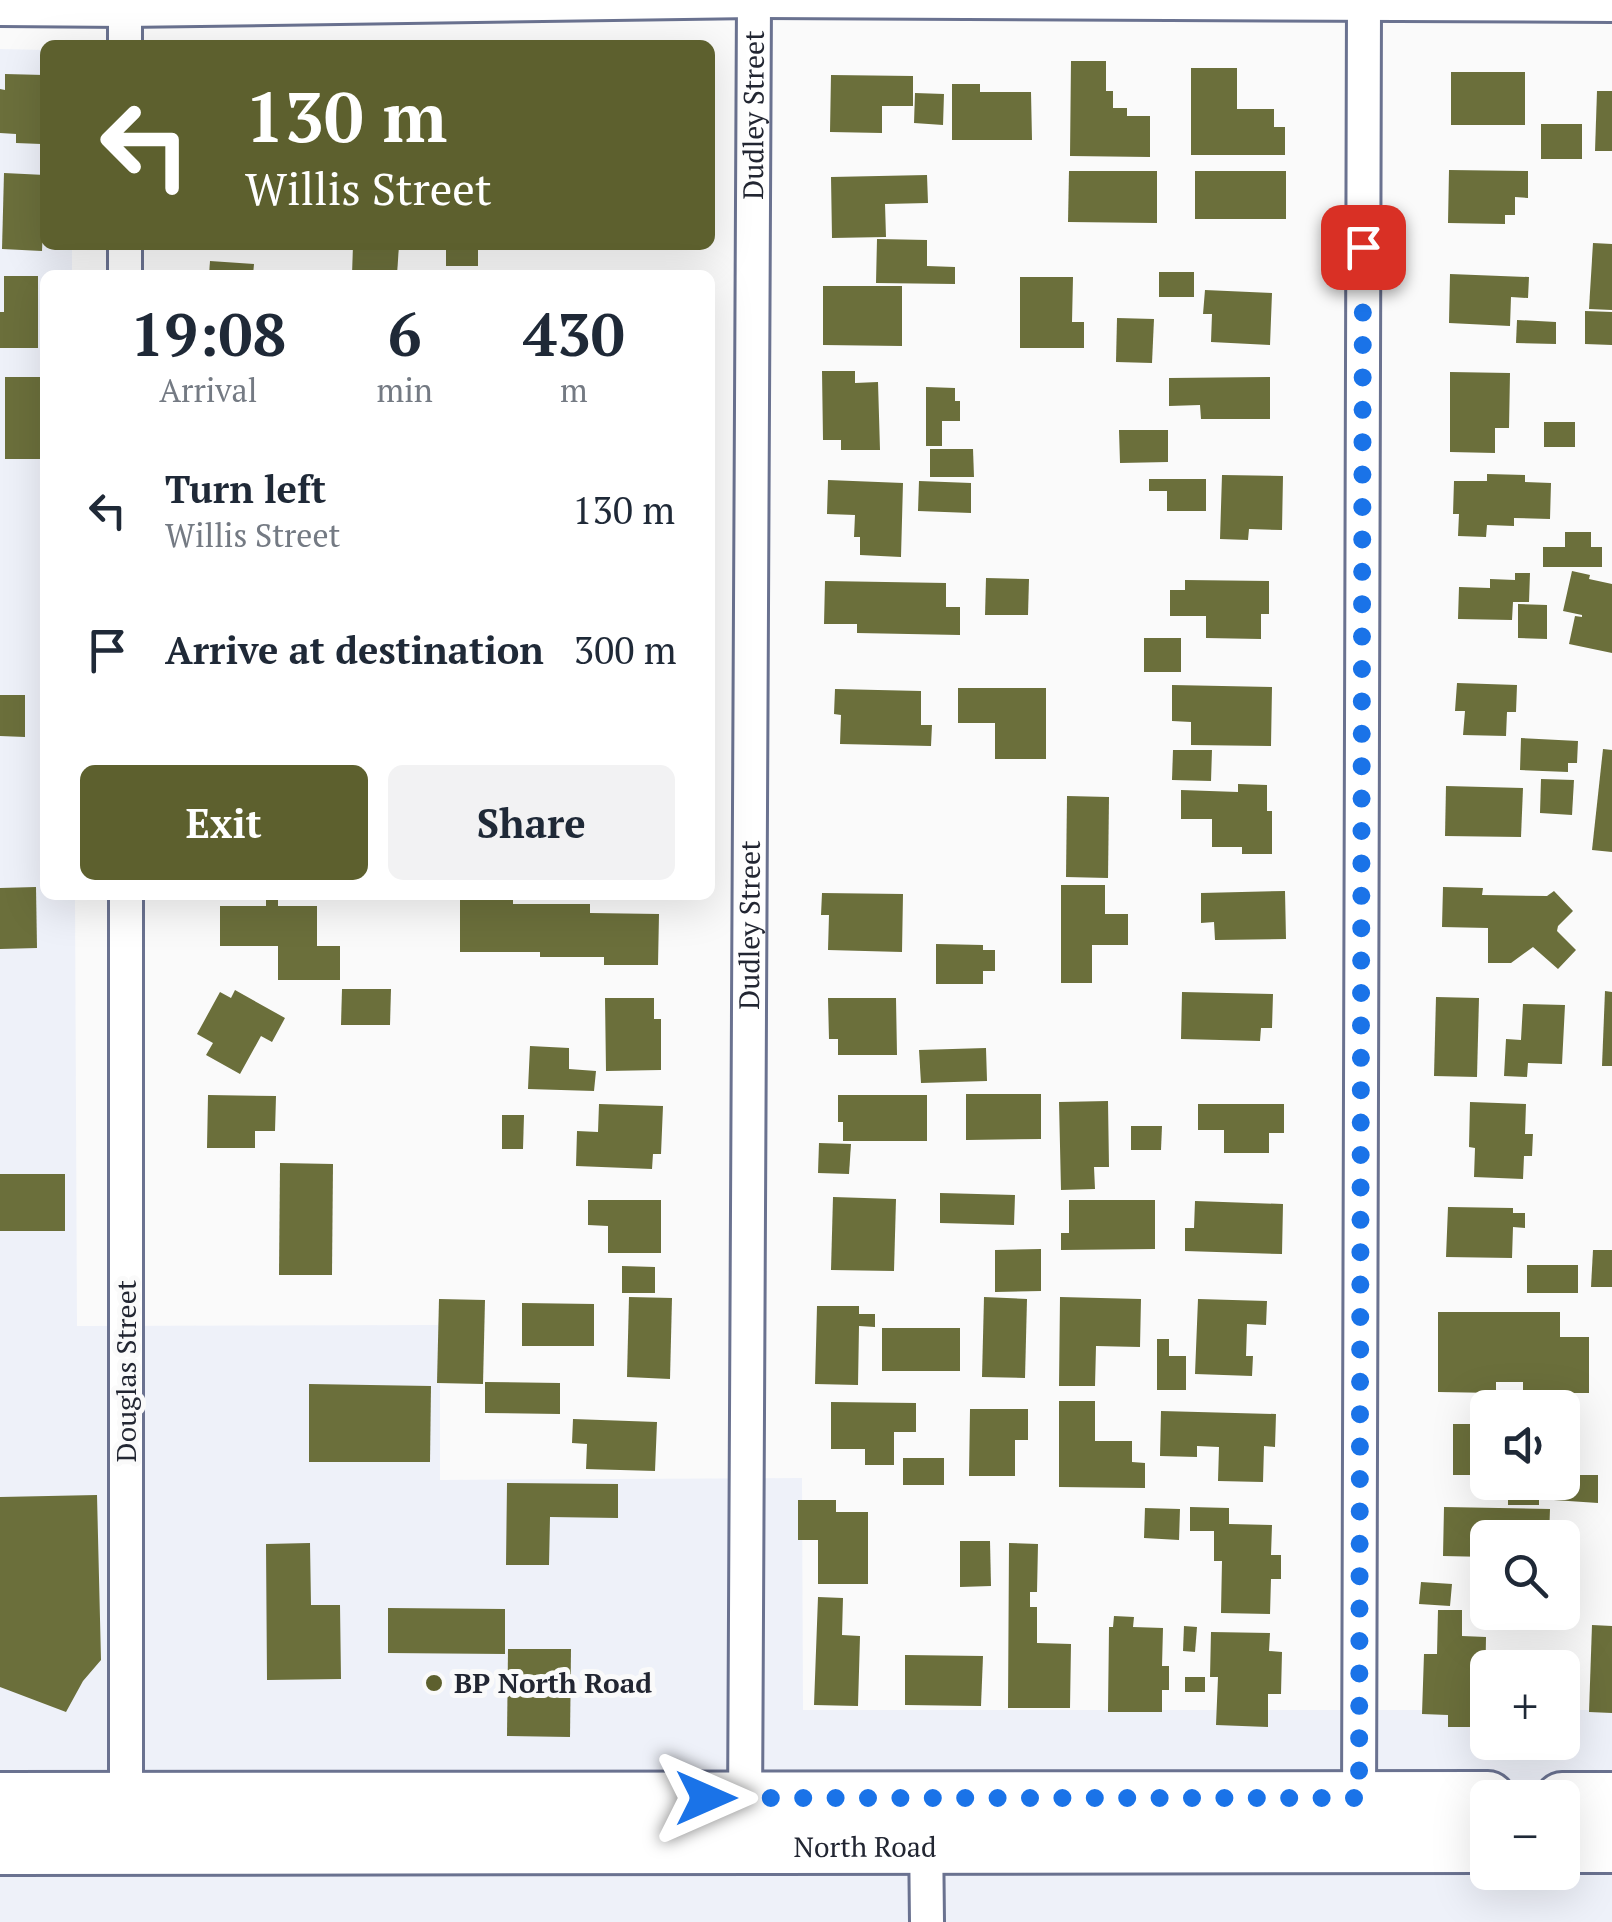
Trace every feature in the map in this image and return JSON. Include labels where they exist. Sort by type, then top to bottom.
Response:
[{"type":"main road","name":"North Road","points":[[0,1798],[126,1823]]},
{"type":"main road","points":[[1580,1798],[1612,1798]]},
{"type":"main road","name":"North Road","points":[[0,1848],[126,1823],[1359,1822],[1470,1801]]},
{"type":"main road","name":"North Road","points":[[1359,1822],[1470,1843]]},
{"type":"main road","points":[[1580,1846],[1612,1846]]},
{"type":"street","points":[[0,9],[754,1],[1612,5]]},
{"type":"street","name":"Dudley Street","points":[[745,1822],[754,1]]},
{"type":"street","points":[[1359,1822],[1364,4]]},
{"type":"street","points":[[125,10],[125,40]]},
{"type":"street","name":"Douglas Street","points":[[126,900],[126,1823]]},
{"type":"street","points":[[926,1822],[927,1922]]},
{"type":"shaded area","points":[[0,49],[40,50],[40,250],[72,250],[72,270],[40,270],[40,900],[75,900],[77,1326],[440,1325],[440,1480],[802,1478],[803,1710],[1470,1710],[1470,1760],[1580,1760],[1580,1710],[1612,1710],[1612,1922],[0,1922]]},
{"type":"building","points":[[1071,61],[1106,61],[1106,91],[1113,91],[1113,108],[1127,108],[1127,116],[1150,116],[1150,157],[1070,156]]},
{"type":"building","points":[[1191,68],[1237,68],[1237,109],[1274,109],[1274,127],[1285,127],[1285,155],[1191,155]]},
{"type":"building","points":[[1451,72],[1525,72],[1525,125],[1451,125]]},
{"type":"building","points":[[5,74],[40,75],[40,144],[16,143],[16,134],[0,133],[0,89],[5,90]]},
{"type":"building","points":[[831,75],[913,76],[913,106],[882,106],[882,133],[830,132]]},
{"type":"building","points":[[952,84],[980,84],[980,92],[1031,92],[1032,140],[952,140]]},
{"type":"building","points":[[1597,91],[1612,91],[1612,151],[1595,151]]},
{"type":"building","points":[[915,93],[944,94],[943,125],[914,123]]},
{"type":"building","points":[[1541,124],[1582,124],[1582,159],[1541,159]]},
{"type":"building","points":[[1449,170],[1528,171],[1528,198],[1515,197],[1515,215],[1505,215],[1505,224],[1448,223]]},
{"type":"building","points":[[1069,171],[1157,171],[1157,223],[1068,222]]},
{"type":"building","points":[[1195,171],[1286,171],[1286,219],[1195,219]]},
{"type":"building","points":[[4,173],[40,175],[42,251],[2,249]]},
{"type":"building","points":[[927,175],[928,203],[885,204],[886,237],[832,238],[831,177]]},
{"type":"building","points":[[877,239],[927,240],[927,266],[955,267],[955,284],[876,283]]},
{"type":"building","points":[[1593,243],[1612,244],[1612,310],[1589,309]]},
{"type":"building","points":[[353,250],[399,250],[397,270],[352,270]]},
{"type":"building","points":[[446,250],[478,250],[478,266],[446,266]]},
{"type":"building","points":[[210,261],[254,264],[253,270],[209,270]]},
{"type":"building","points":[[1159,272],[1194,272],[1194,297],[1159,297]]},
{"type":"building","points":[[1450,274],[1529,277],[1528,298],[1511,297],[1510,326],[1449,323]]},
{"type":"building","points":[[4,276],[38,276],[38,348],[0,348]]},
{"type":"building","points":[[1020,277],[1073,277],[1072,322],[1084,322],[1084,348],[1020,348]]},
{"type":"building","points":[[823,286],[902,286],[902,346],[823,345]]},
{"type":"building","points":[[1205,290],[1272,293],[1270,345],[1211,342],[1212,314],[1203,314]]},
{"type":"building","points":[[1585,311],[1612,312],[1612,345],[1585,344]]},
{"type":"building","points":[[1117,318],[1154,319],[1152,363],[1116,362]]},
{"type":"building","points":[[1517,320],[1556,322],[1556,344],[1516,343]]},
{"type":"building","points":[[822,371],[855,371],[855,383],[878,382],[880,450],[841,450],[841,440],[823,440]]},
{"type":"building","points":[[1450,372],[1510,373],[1509,428],[1495,428],[1495,453],[1450,452]]},
{"type":"building","points":[[5,377],[40,377],[40,459],[5,459]]},
{"type":"building","points":[[1270,377],[1270,419],[1201,419],[1200,405],[1169,406],[1169,378]]},
{"type":"building","points":[[926,387],[955,388],[955,401],[960,401],[960,421],[942,421],[942,446],[926,446]]},
{"type":"building","points":[[1544,422],[1575,422],[1575,447],[1544,447]]},
{"type":"building","points":[[1119,430],[1168,430],[1168,462],[1120,463]]},
{"type":"building","points":[[930,449],[973,449],[974,477],[930,477]]},
{"type":"building","points":[[1487,474],[1525,475],[1525,482],[1551,483],[1550,519],[1514,518],[1514,526],[1487,525],[1486,537],[1458,536],[1459,514],[1453,514],[1454,481],[1487,481]]},
{"type":"building","points":[[1222,475],[1283,476],[1282,530],[1249,529],[1248,540],[1220,539]]},
{"type":"building","points":[[1149,479],[1206,479],[1206,511],[1167,511],[1167,491],[1149,491]]},
{"type":"building","points":[[828,480],[903,483],[901,557],[860,555],[860,537],[854,537],[855,515],[827,514]]},
{"type":"building","points":[[919,481],[971,483],[971,513],[918,511]]},
{"type":"building","points":[[1565,532],[1591,532],[1591,547],[1602,547],[1602,567],[1543,567],[1543,547],[1565,547]]},
{"type":"building","points":[[1572,571],[1612,584],[1612,653],[1569,644],[1575,616],[1582,617],[1563,611]]},
{"type":"building","points":[[1515,573],[1530,573],[1529,602],[1513,602],[1512,620],[1458,619],[1459,587],[1490,588],[1490,579],[1515,580]]},
{"type":"building","points":[[986,578],[1029,579],[1028,615],[985,615]]},
{"type":"building","points":[[1185,580],[1269,581],[1269,614],[1261,614],[1261,639],[1206,638],[1206,616],[1170,616],[1170,590],[1185,590]]},
{"type":"building","points":[[825,581],[946,583],[946,607],[960,607],[960,635],[857,633],[857,624],[824,624]]},
{"type":"building","points":[[1518,604],[1547,605],[1547,639],[1518,638]]},
{"type":"building","points":[[1144,638],[1181,638],[1181,672],[1144,672]]},
{"type":"building","points":[[1457,683],[1517,685],[1516,712],[1507,712],[1506,736],[1463,735],[1465,711],[1455,711]]},
{"type":"building","points":[[1172,685],[1272,687],[1271,746],[1191,745],[1191,722],[1172,721]]},
{"type":"building","points":[[958,688],[1046,688],[1046,759],[995,759],[995,723],[958,723]]},
{"type":"building","points":[[835,689],[921,691],[921,725],[932,725],[931,746],[840,744],[841,715],[834,714]]},
{"type":"building","points":[[0,695],[25,695],[25,737],[0,736]]},
{"type":"building","points":[[1521,738],[1578,741],[1577,763],[1568,763],[1568,772],[1520,770]]},
{"type":"building","points":[[1603,749],[1612,750],[1612,852],[1592,850]]},
{"type":"building","points":[[1173,750],[1212,750],[1211,781],[1172,780]]},
{"type":"building","points":[[1541,779],[1574,780],[1572,815],[1540,813]]},
{"type":"building","points":[[1238,784],[1267,785],[1267,811],[1272,811],[1272,854],[1242,854],[1242,847],[1212,847],[1212,819],[1181,819],[1181,790],[1238,792]]},
{"type":"building","points":[[1446,786],[1523,788],[1521,837],[1445,836]]},
{"type":"building","points":[[1067,796],[1109,797],[1108,878],[1066,877]]},
{"type":"building","points":[[1061,885],[1105,885],[1105,914],[1128,914],[1128,945],[1092,945],[1092,983],[1061,983]]},
{"type":"building","points":[[36,887],[37,948],[0,949],[0,888]]},
{"type":"building","points":[[1443,887],[1483,888],[1482,895],[1547,896],[1554,891],[1573,911],[1557,931],[1576,950],[1558,969],[1533,947],[1511,963],[1488,963],[1488,928],[1442,927]]},
{"type":"building","points":[[1285,891],[1286,939],[1215,940],[1214,922],[1201,923],[1201,893]]},
{"type":"building","points":[[822,893],[903,894],[902,952],[828,950],[829,915],[821,915]]},
{"type":"building","points":[[266,900],[278,900],[278,906],[317,906],[317,946],[340,946],[340,980],[278,980],[278,946],[220,946],[220,906],[266,906]]},
{"type":"building","points":[[460,900],[590,904],[590,913],[659,914],[658,965],[604,965],[604,957],[540,957],[540,952],[460,952]]},
{"type":"building","points":[[936,944],[983,945],[983,950],[995,950],[995,971],[983,971],[983,984],[936,984]]},
{"type":"building","points":[[342,989],[391,989],[390,1025],[341,1025]]},
{"type":"building","points":[[235,990],[285,1018],[272,1042],[261,1036],[240,1074],[206,1055],[213,1043],[197,1034],[220,992],[231,998]]},
{"type":"building","points":[[1605,991],[1612,992],[1612,1066],[1602,1066]]},
{"type":"building","points":[[1182,992],[1273,994],[1272,1028],[1261,1028],[1260,1041],[1181,1039]]},
{"type":"building","points":[[1436,997],[1479,998],[1477,1077],[1434,1076]]},
{"type":"building","points":[[605,998],[654,998],[654,1019],[661,1019],[661,1070],[606,1071]]},
{"type":"building","points":[[828,998],[896,998],[897,1055],[838,1055],[838,1039],[829,1039]]},
{"type":"building","points":[[1523,1004],[1565,1005],[1562,1064],[1528,1063],[1527,1077],[1504,1076],[1506,1039],[1521,1040]]},
{"type":"building","points":[[530,1046],[569,1048],[569,1069],[596,1071],[594,1091],[528,1089]]},
{"type":"building","points":[[986,1048],[987,1081],[921,1083],[919,1050]]},
{"type":"building","points":[[966,1094],[1041,1094],[1041,1139],[966,1140]]},
{"type":"building","points":[[208,1095],[276,1096],[275,1131],[255,1131],[255,1148],[207,1148]]},
{"type":"building","points":[[838,1095],[927,1095],[927,1141],[843,1141]]},
{"type":"building","points":[[1108,1101],[1109,1167],[1094,1167],[1095,1189],[1061,1190],[1059,1102]]},
{"type":"building","points":[[1470,1102],[1526,1104],[1525,1134],[1533,1134],[1532,1156],[1524,1156],[1523,1179],[1474,1177],[1475,1148],[1469,1147]]},
{"type":"building","points":[[599,1104],[663,1106],[661,1154],[653,1154],[652,1169],[576,1166],[577,1131],[598,1132]]},
{"type":"building","points":[[1198,1104],[1284,1104],[1284,1133],[1269,1133],[1269,1153],[1224,1153],[1224,1130],[1198,1130]]},
{"type":"building","points":[[502,1115],[524,1115],[523,1149],[502,1149]]},
{"type":"building","points":[[1131,1126],[1162,1126],[1161,1150],[1131,1150]]},
{"type":"building","points":[[819,1143],[851,1144],[849,1174],[818,1173]]},
{"type":"building","points":[[280,1163],[333,1164],[332,1275],[279,1275]]},
{"type":"building","points":[[0,1174],[65,1174],[65,1231],[0,1231]]},
{"type":"building","points":[[940,1193],[1015,1195],[1014,1225],[940,1223]]},
{"type":"building","points":[[833,1197],[896,1199],[894,1271],[831,1270]]},
{"type":"building","points":[[588,1200],[661,1200],[661,1253],[608,1253],[608,1226],[588,1225]]},
{"type":"building","points":[[1069,1200],[1155,1200],[1155,1249],[1061,1250],[1061,1233],[1069,1233]]},
{"type":"building","points":[[1195,1201],[1283,1204],[1282,1254],[1185,1251],[1185,1228],[1194,1228]]},
{"type":"building","points":[[1448,1207],[1513,1208],[1513,1213],[1525,1213],[1525,1228],[1513,1227],[1512,1258],[1446,1257]]},
{"type":"building","points":[[1041,1249],[1041,1291],[995,1292],[995,1250]]},
{"type":"building","points":[[1593,1250],[1612,1250],[1612,1287],[1591,1287]]},
{"type":"building","points":[[1527,1265],[1578,1265],[1578,1293],[1527,1293]]},
{"type":"building","points":[[622,1266],[655,1267],[655,1293],[622,1293]]},
{"type":"building","points":[[629,1297],[672,1298],[670,1379],[627,1377]]},
{"type":"building","points":[[984,1297],[1027,1299],[1025,1378],[982,1377]]},
{"type":"building","points":[[1060,1297],[1141,1299],[1140,1347],[1096,1346],[1095,1386],[1059,1386]]},
{"type":"building","points":[[439,1299],[485,1300],[483,1384],[437,1383]]},
{"type":"building","points":[[1198,1299],[1267,1301],[1266,1325],[1247,1324],[1246,1356],[1253,1356],[1252,1376],[1195,1374]]},
{"type":"building","points":[[522,1303],[594,1304],[594,1346],[522,1346]]},
{"type":"building","points":[[817,1306],[859,1306],[859,1314],[875,1314],[875,1327],[859,1326],[858,1385],[815,1384]]},
{"type":"building","points":[[1438,1312],[1560,1312],[1560,1337],[1589,1337],[1589,1393],[1523,1390],[1523,1382],[1496,1382],[1496,1390],[1438,1392]]},
{"type":"building","points":[[882,1328],[960,1328],[960,1371],[882,1371]]},
{"type":"building","points":[[1157,1339],[1169,1339],[1169,1356],[1186,1356],[1186,1390],[1157,1390]]},
{"type":"building","points":[[485,1382],[560,1383],[560,1414],[485,1413]]},
{"type":"building","points":[[309,1384],[431,1386],[430,1462],[309,1462]]},
{"type":"building","points":[[1059,1401],[1095,1401],[1095,1441],[1132,1441],[1132,1462],[1145,1463],[1145,1488],[1059,1487]]},
{"type":"building","points":[[831,1402],[916,1403],[916,1432],[894,1432],[894,1465],[865,1465],[865,1449],[831,1449]]},
{"type":"building","points":[[970,1409],[1028,1409],[1028,1440],[1015,1440],[1015,1476],[969,1476]]},
{"type":"building","points":[[1161,1411],[1276,1414],[1275,1447],[1264,1446],[1263,1482],[1218,1481],[1219,1447],[1197,1446],[1197,1457],[1160,1456]]},
{"type":"building","points":[[573,1419],[657,1422],[655,1471],[586,1469],[587,1444],[572,1443]]},
{"type":"building","points":[[1453,1424],[1470,1424],[1470,1475],[1453,1475]]},
{"type":"building","points":[[903,1458],[944,1458],[944,1485],[903,1485]]},
{"type":"building","points":[[1580,1475],[1598,1475],[1598,1503],[1554,1500],[1580,1500]]},
{"type":"building","points":[[507,1483],[618,1484],[618,1518],[550,1517],[549,1565],[506,1565]]},
{"type":"building","points":[[97,1495],[101,1660],[83,1681],[66,1712],[0,1687],[0,1497]]},
{"type":"building","points":[[798,1500],[836,1500],[836,1512],[868,1512],[868,1584],[818,1584],[818,1540],[798,1540]]},
{"type":"building","points":[[1508,1500],[1539,1500],[1539,1505],[1508,1505]]},
{"type":"building","points":[[1190,1507],[1229,1508],[1229,1524],[1272,1525],[1271,1555],[1281,1555],[1281,1579],[1271,1579],[1270,1614],[1221,1613],[1222,1561],[1214,1561],[1214,1531],[1190,1531]]},
{"type":"building","points":[[1444,1507],[1550,1509],[1550,1520],[1470,1520],[1470,1557],[1443,1556]]},
{"type":"building","points":[[1145,1508],[1180,1509],[1179,1540],[1144,1538]]},
{"type":"building","points":[[960,1541],[990,1541],[991,1586],[960,1587]]},
{"type":"building","points":[[310,1543],[311,1605],[340,1605],[341,1679],[267,1680],[266,1544]]},
{"type":"building","points":[[1009,1543],[1038,1544],[1037,1592],[1030,1592],[1030,1607],[1037,1607],[1037,1643],[1071,1644],[1070,1708],[1008,1708]]},
{"type":"building","points":[[1421,1582],[1452,1584],[1450,1606],[1419,1604]]},
{"type":"building","points":[[818,1597],[843,1598],[842,1635],[860,1636],[858,1706],[814,1705]]},
{"type":"building","points":[[388,1608],[505,1609],[505,1654],[388,1653]]},
{"type":"building","points":[[1438,1610],[1462,1610],[1462,1636],[1486,1637],[1486,1650],[1470,1650],[1470,1727],[1448,1727],[1448,1715],[1422,1714],[1424,1654],[1437,1654]]},
{"type":"building","points":[[1114,1616],[1134,1617],[1133,1627],[1163,1628],[1162,1666],[1169,1666],[1169,1690],[1162,1690],[1162,1712],[1108,1712],[1109,1627],[1113,1627]]},
{"type":"building","points":[[1592,1625],[1612,1626],[1612,1713],[1589,1712]]},
{"type":"building","points":[[1184,1626],[1197,1627],[1195,1652],[1183,1651]]},
{"type":"building","points":[[1211,1632],[1270,1633],[1269,1651],[1282,1652],[1281,1694],[1268,1694],[1268,1727],[1216,1725],[1218,1677],[1210,1677]]},
{"type":"building","points":[[508,1649],[571,1649],[570,1737],[507,1736]]},
{"type":"building","points":[[905,1655],[983,1656],[981,1706],[905,1705]]},
{"type":"building","points":[[1185,1677],[1205,1677],[1205,1692],[1185,1692]]},
{"type":"place","name":"BP North Road","points":[[434,1683]]},
{"type":"route","points":[[706,1798],[1359,1798],[1363,247]]}]
